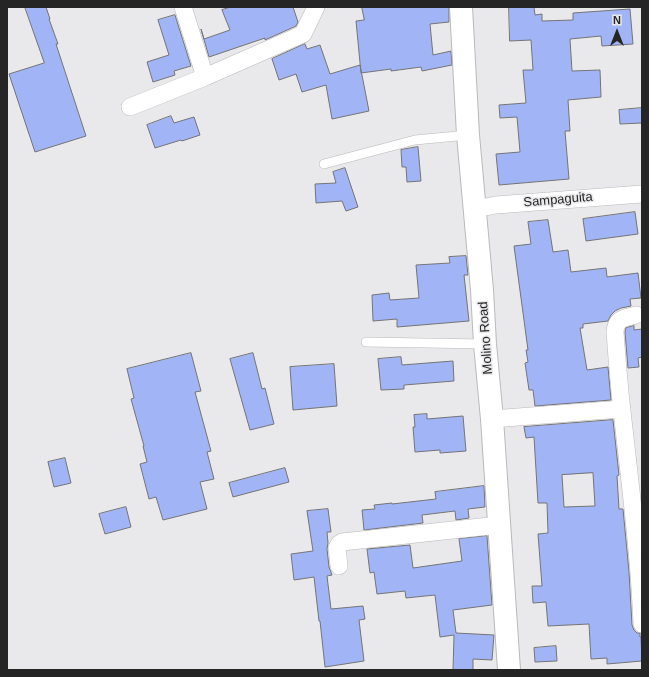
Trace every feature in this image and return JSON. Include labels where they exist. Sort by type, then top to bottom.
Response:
[{"type":"main road","name":"Molino Road","points":[[461,7],[468,135],[492,419],[509,670]]},
{"type":"street","points":[[183,7],[205,77]]},
{"type":"street","points":[[130,107],[205,77],[303,34],[316,7]]},
{"type":"street","name":"Sampaguita","points":[[475,209],[496,205],[642,194]]},
{"type":"street","points":[[636,315],[619,320],[615,327],[615,332],[622,409],[638,503],[642,624]]},
{"type":"street","points":[[492,419],[622,409]]},
{"type":"street","points":[[339,566],[337,548],[342,542],[500,526]]},
{"type":"lane","points":[[324,164],[415,140],[468,135]]},
{"type":"lane","points":[[366,342],[485,344]]},
{"type":"building","points":[[25,7],[46,7],[58,44],[56,44],[86,136],[35,152],[9,74],[44,63]]},
{"type":"building","points":[[231,7],[293,7],[298,22],[296,26],[265,40],[265,38],[209,57],[201,29],[204,39],[230,30],[222,10]]},
{"type":"building","points":[[362,7],[449,7],[449,22],[430,24],[433,55],[451,51],[452,65],[422,71],[421,67],[361,73],[356,21],[364,20]]},
{"type":"building","points":[[509,7],[534,7],[535,15],[542,14],[542,21],[573,20],[573,13],[630,9],[633,44],[602,46],[601,36],[570,39],[572,71],[600,70],[601,97],[568,100],[570,131],[565,131],[569,179],[499,185],[496,154],[520,152],[517,117],[500,118],[499,105],[526,103],[523,70],[533,70],[531,40],[510,41]]},
{"type":"building","points":[[175,15],[191,66],[174,71],[175,75],[153,82],[147,62],[169,55],[158,20]]},
{"type":"building","points":[[305,44],[307,49],[320,45],[330,74],[360,65],[369,111],[332,119],[326,85],[302,92],[296,74],[279,80],[272,59]]},
{"type":"building","points":[[642,108],[642,123],[620,124],[619,110]]},
{"type":"building","points":[[171,116],[174,123],[194,117],[200,135],[155,148],[147,125]]},
{"type":"building","points":[[418,147],[421,181],[407,182],[406,167],[402,167],[401,150]]},
{"type":"building","points":[[345,168],[358,207],[346,211],[342,201],[316,203],[315,184],[336,183],[333,172]]},
{"type":"building","points":[[635,212],[638,234],[586,241],[583,219]]},
{"type":"building","points":[[548,220],[553,252],[568,250],[571,272],[606,268],[607,277],[638,273],[641,298],[630,299],[631,306],[615,311],[608,321],[583,324],[583,328],[580,328],[587,370],[608,367],[611,400],[535,406],[533,390],[529,390],[525,363],[528,362],[526,350],[528,350],[514,246],[531,244],[528,222]]},
{"type":"building","points":[[466,256],[468,275],[464,275],[469,321],[397,327],[397,319],[373,321],[372,295],[389,293],[390,300],[419,298],[416,265],[450,263],[449,257]]},
{"type":"building","points":[[634,326],[634,330],[642,329],[642,357],[638,358],[639,367],[628,368],[625,332],[626,328]]},
{"type":"building","points":[[191,353],[201,391],[195,392],[211,451],[207,452],[214,479],[200,482],[207,509],[163,520],[156,497],[149,499],[140,464],[147,462],[131,399],[134,398],[127,369]]},
{"type":"building","points":[[253,353],[262,389],[265,388],[274,424],[250,430],[230,359]]},
{"type":"building","points":[[401,357],[402,365],[453,361],[454,381],[404,385],[404,389],[381,390],[378,359]]},
{"type":"building","points":[[334,364],[337,406],[293,410],[290,367]]},
{"type":"building","points":[[427,414],[427,419],[463,416],[466,451],[440,453],[440,450],[415,452],[413,427],[415,427],[414,415]]},
{"type":"building","points":[[613,420],[619,475],[617,476],[619,509],[623,509],[632,625],[637,633],[640,633],[642,661],[607,664],[607,658],[591,659],[589,624],[548,626],[546,602],[533,603],[532,586],[542,586],[538,534],[548,533],[547,503],[538,503],[534,437],[526,438],[524,427]],"holes":[[[593,473],[595,506],[564,507],[562,475]]]},
{"type":"building","points":[[65,458],[71,483],[54,487],[48,462]]},
{"type":"building","points":[[285,468],[289,482],[233,497],[229,483]]},
{"type":"building","points":[[484,486],[485,507],[468,509],[469,518],[456,520],[455,511],[422,515],[423,523],[364,530],[362,510],[375,509],[374,505],[436,499],[435,492]]},
{"type":"building","points":[[126,507],[131,527],[105,534],[99,514]]},
{"type":"building","points":[[328,509],[331,532],[327,532],[327,549],[329,567],[332,575],[327,576],[331,609],[363,606],[365,619],[359,620],[364,661],[325,667],[314,577],[294,580],[291,554],[313,551],[307,511]]},
{"type":"building","points":[[487,536],[492,605],[453,610],[456,633],[494,635],[492,660],[473,659],[473,670],[453,670],[454,635],[440,637],[435,595],[406,598],[405,591],[377,594],[374,572],[370,573],[367,549],[410,545],[413,568],[462,561],[459,539]]},
{"type":"building","points":[[556,646],[557,661],[535,662],[534,648]]}]
